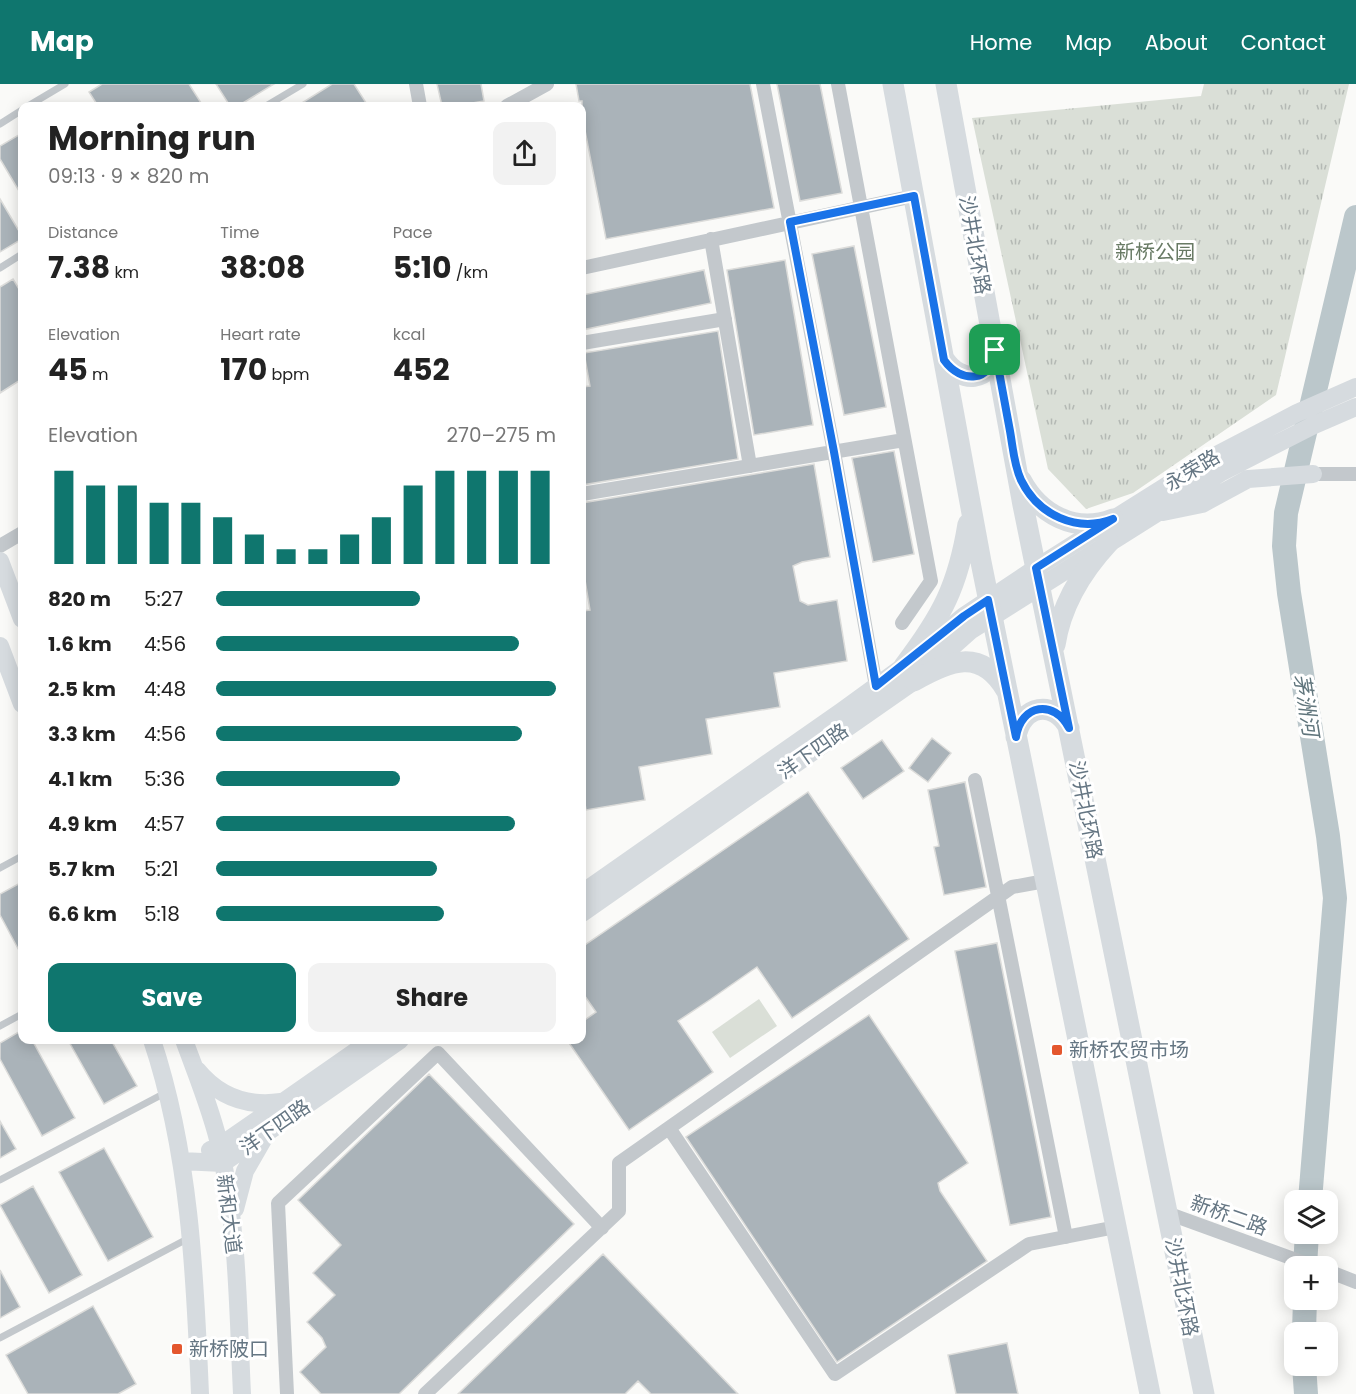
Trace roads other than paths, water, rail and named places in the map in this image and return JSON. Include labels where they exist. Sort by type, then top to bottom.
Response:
[{"type":"main road","points":[[892,84],[990,609],[1150,1394]]},
{"type":"main road","name":"沙井北环路","points":[[946,84],[1016,468],[1204,1394]]},
{"type":"main road","points":[[944,360],[954,372],[970,377],[986,371],[991,364],[995,350]]},
{"type":"main road","points":[[1016,468],[1035,501],[1055,516],[1074,523],[1085,524],[1102,523],[1113,519]]},
{"type":"main road","points":[[909,673],[956,580],[964,546],[969,499]]},
{"type":"main road","points":[[1054,654],[1058,633],[1078,582],[1090,563],[1110,542]]},
{"type":"main road","points":[[909,673],[964,661],[989,669],[1002,682],[1006,690]]},
{"type":"main road","points":[[1016,737],[1021,720],[1035,710],[1052,710],[1060,714],[1069,728]]},
{"type":"street","points":[[416,84],[419,102]]},
{"type":"street","points":[[514,102],[548,84]]},
{"type":"street","points":[[764,84],[876,686]]},
{"type":"street","points":[[838,84],[931,581],[902,624]]},
{"type":"street","points":[[586,267],[914,196]]},
{"type":"street","points":[[711,239],[750,466]]},
{"type":"street","points":[[586,342],[724,320]]},
{"type":"street","name":"永荣路","points":[[1038,577],[1110,542],[1297,413],[1345,405],[1356,387]]},
{"type":"street","points":[[586,493],[904,440]]},
{"type":"street","name":"永荣路","points":[[1038,577],[1113,519],[1237,454]]},
{"type":"street","points":[[1155,513],[1202,504],[1238,483],[1258,477],[1356,474]]},
{"type":"street","points":[[0,546],[18,535]]},
{"type":"street","points":[[0,561],[18,608]]},
{"type":"street","name":"洋下四路","points":[[586,910],[909,673],[970,631],[990,609],[1038,577]]},
{"type":"street","points":[[0,646],[18,693]]},
{"type":"street","name":"洋下四路","points":[[586,890],[876,686],[909,673]]},
{"type":"street","points":[[975,780],[1066,1237]]},
{"type":"street","points":[[425,1394],[620,1211],[619,1162],[1012,887],[1045,881]]},
{"type":"street","name":"新和大道","points":[[153,1044],[162,1069],[181,1161],[192,1236],[200,1394]]},
{"type":"street","name":"新和大道","points":[[185,1044],[221,1155],[233,1235],[242,1394]]},
{"type":"street","name":"洋下四路","points":[[221,1155],[283,1101],[366,1044]]},
{"type":"street","name":"洋下四路","points":[[181,1161],[221,1155],[271,1130],[394,1044]]},
{"type":"street","points":[[287,1394],[278,1203],[438,1053],[602,1228]]},
{"type":"street","points":[[191,1060],[214,1088],[230,1097],[259,1104],[283,1101]]},
{"type":"street","points":[[669,1128],[835,1374],[1029,1244],[1116,1227]]},
{"type":"street","points":[[233,1235],[236,1202],[243,1179],[253,1156],[271,1130]]},
{"type":"street","name":"新桥二路","points":[[1167,1213],[1285,1256]]},
{"type":"street","points":[[1338,1275],[1356,1282]]},
{"type":"lane","points":[[35,102],[65,84]]},
{"type":"lane","points":[[273,102],[303,84]]},
{"type":"lane","points":[[0,124],[18,113]]},
{"type":"lane","points":[[0,268],[18,257]]},
{"type":"lane","points":[[0,868],[18,858]]},
{"type":"lane","points":[[0,1026],[18,1016]]},
{"type":"lane","points":[[0,1180],[166,1092]]},
{"type":"lane","points":[[0,1338],[192,1236]]},
{"type":"waterway","name":"茅洲河","points":[[1311,1190],[1335,898],[1328,836],[1289,593],[1284,546],[1286,513],[1356,217]]},
{"type":"waterway","name":"茅洲河","points":[[1306,1244],[1306,1256]]},
{"type":"waterway","name":"茅洲河","points":[[1304,1322],[1305,1310]]},
{"type":"waterway","name":"茅洲河","points":[[1305,1376],[1306,1394]]},
{"type":"place","name":"新桥农贸市场","points":[[1057,1050]]},
{"type":"place","name":"新桥陂口","points":[[177,1349]]},
{"type":"park label","name":"新桥公园","points":[[1155,252]]}]
